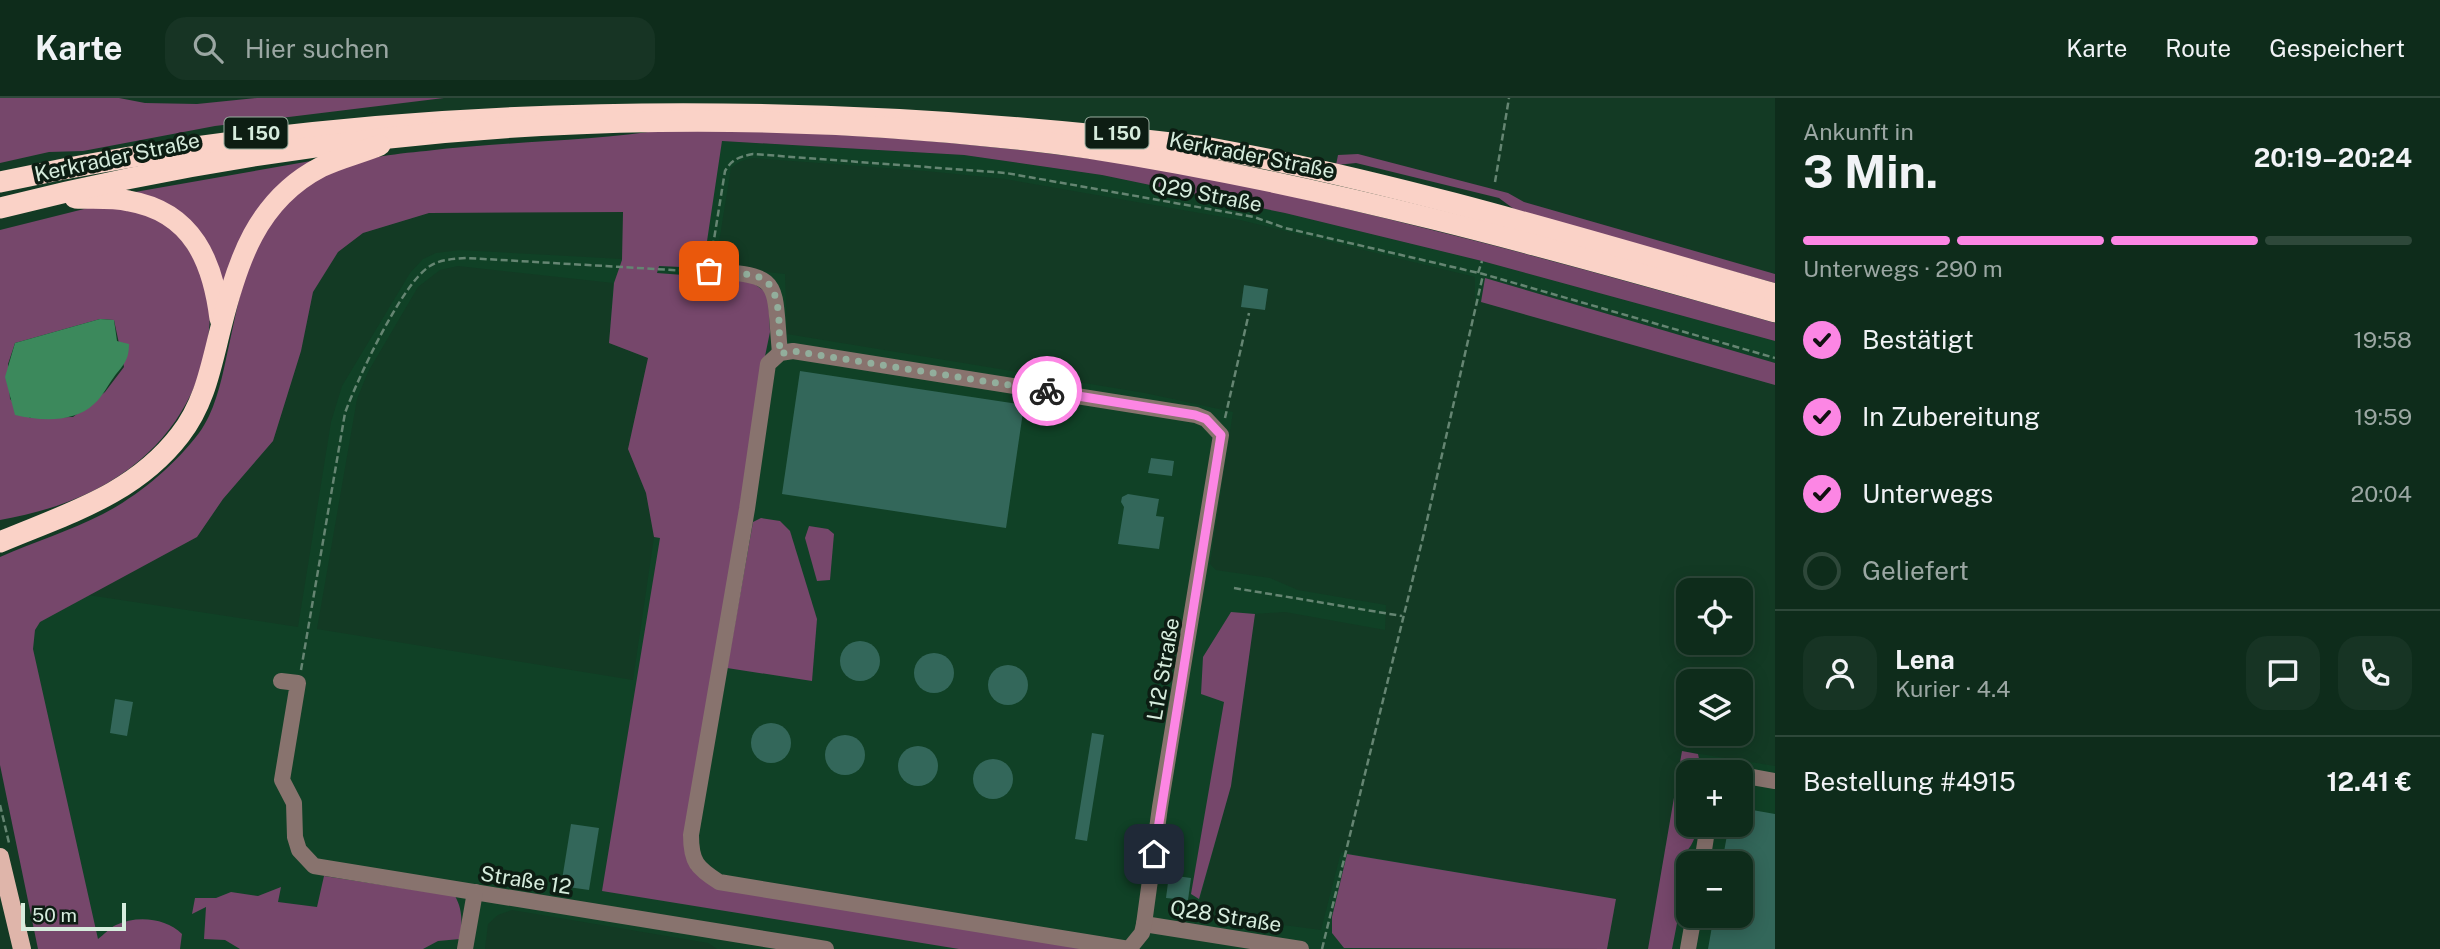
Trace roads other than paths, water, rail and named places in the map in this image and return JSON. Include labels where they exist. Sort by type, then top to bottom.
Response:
[{"type":"highway","name":"Kerkrader Straße","points":[[0,182],[187,143],[306,125],[441,111],[656,99],[859,104],[965,112],[1084,127],[1208,148],[1403,191],[1775,294]]},
{"type":"highway","name":"Kerkrader Straße","points":[[0,208],[231,158],[408,134],[589,121],[756,121],[885,126],[1087,148],[1206,169],[1401,210],[1579,256],[1775,312]]},
{"type":"highway","name":"L 150","points":[[0,542],[81,510],[120,489],[174,443],[202,397],[244,249],[259,221],[291,186],[321,167],[408,134]]},
{"type":"highway","name":"L 150","points":[[45,197],[127,200],[150,207],[172,219],[195,240],[208,262],[216,287],[221,327]]},
{"type":"highway","name":"L 150","points":[[0,528],[41,525]]},
{"type":"main road","points":[[0,857],[22,949]]},
{"type":"street","points":[[706,271],[760,277],[771,285],[776,298],[780,354],[768,364],[747,509],[691,835],[691,852],[699,870],[719,881],[1129,949],[1142,933],[1144,924]]},
{"type":"street","name":"L12 Straße","points":[[780,354],[793,351],[1195,415],[1217,430],[1144,924]]},
{"type":"street","name":"Straße 12","points":[[281,681],[298,683],[282,780],[294,803],[295,837],[299,850],[314,866],[475,892],[755,944],[826,949]]},
{"type":"street","points":[[1753,777],[1775,781]]},
{"type":"street","points":[[466,949],[475,892]]},
{"type":"street","name":"Q28 Straße","points":[[1144,924],[1301,949]]},
{"type":"street","points":[[1688,949],[1691,928]]}]
